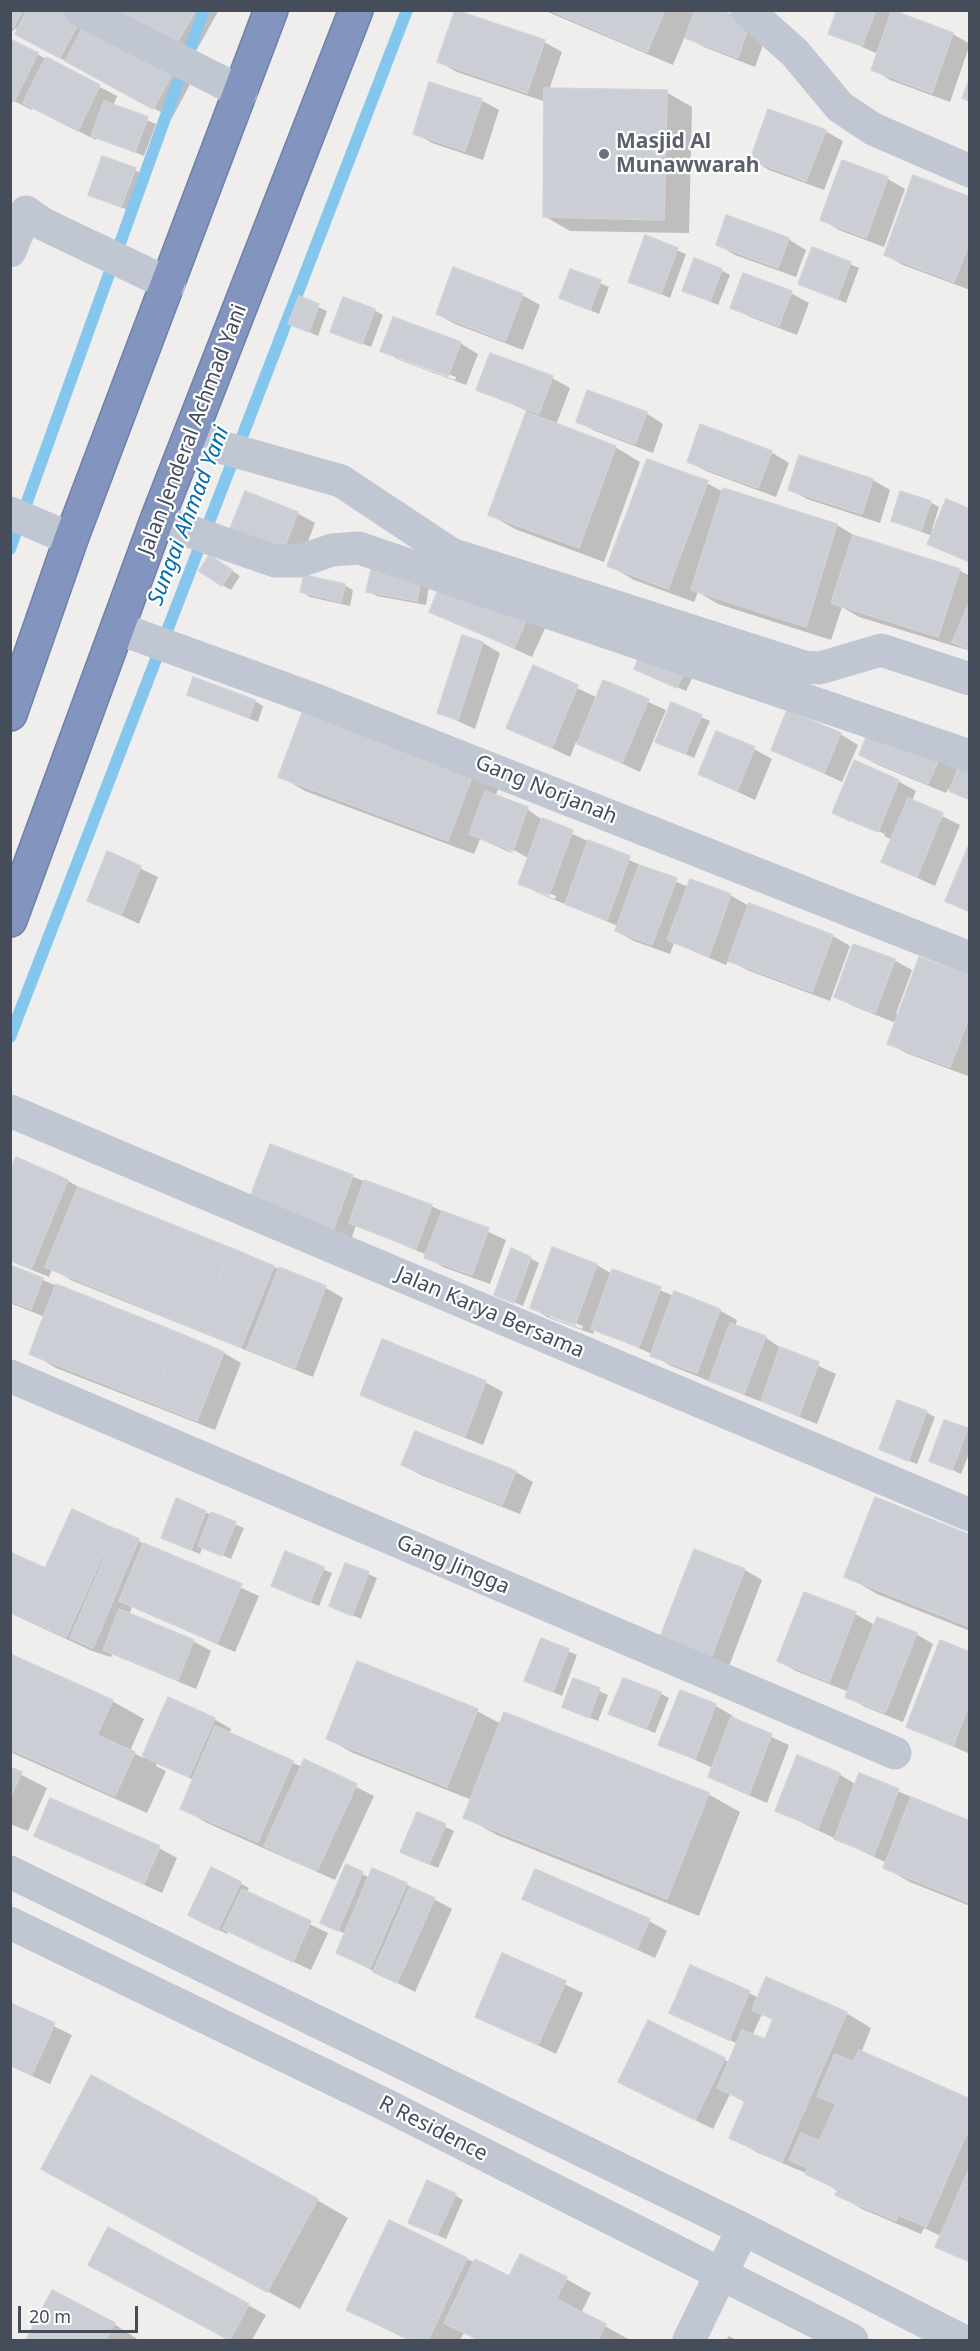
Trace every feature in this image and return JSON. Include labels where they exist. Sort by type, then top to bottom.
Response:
[{"type":"highway","points":[[10,714],[71,539],[271,10]]},
{"type":"highway","name":"Jalan Jenderal Achmad Yani","points":[[10,920],[120,629],[157,520],[356,10]]},
{"type":"street","points":[[80,10],[241,92]]},
{"type":"street","points":[[747,10],[795,52],[840,107],[873,129],[969,171]]},
{"type":"street","points":[[10,250],[18,209],[169,284]]},
{"type":"street","points":[[189,438],[341,481],[451,554],[804,667],[820,668],[881,650],[969,679]]},
{"type":"street","points":[[18,516],[71,539]]},
{"type":"street","points":[[157,520],[275,561],[300,561],[332,550],[359,548],[969,756]]},
{"type":"street","name":"Gang Norjanah","points":[[120,629],[316,700],[969,958]]},
{"type":"street","name":"Jalan Karya Bersama","points":[[10,1111],[969,1515]]},
{"type":"street","points":[[10,1350],[22,1361],[202,1437],[218,1449],[232,1471]]},
{"type":"street","name":"Gang Jingga","points":[[10,1376],[895,1754]]},
{"type":"street","points":[[10,1872],[396,2058],[743,2229],[961,2340]]},
{"type":"street","name":"R Residence","points":[[10,1923],[382,2103],[852,2340]]},
{"type":"street","points":[[382,2103],[396,2058]]},
{"type":"street","points":[[688,2340],[743,2229]]},
{"type":"building","points":[[10,10],[23,10],[13,28],[10,26]]},
{"type":"building","points":[[27,10],[72,10],[82,16],[60,58],[15,34]]},
{"type":"building","points":[[106,10],[196,10],[172,51]]},
{"type":"building","points":[[455,10],[545,40],[527,93],[437,62]]},
{"type":"building","points":[[549,10],[665,10],[647,52]]},
{"type":"building","points":[[695,10],[720,10],[750,22],[738,58],[685,38]]},
{"type":"building","points":[[837,10],[876,10],[862,46],[828,34]]},
{"type":"building","points":[[892,10],[953,33],[932,93],[871,70]]},
{"type":"building","points":[[88,18],[177,66],[153,109],[65,61]]},
{"type":"building","points":[[10,39],[38,53],[14,102],[10,100]]},
{"type":"building","points":[[46,57],[100,85],[78,131],[23,103]]},
{"type":"building","points":[[970,78],[970,101],[962,98]]},
{"type":"building","points":[[429,82],[482,99],[465,151],[413,134]]},
{"type":"building","name":"Masjid Al Munawwarah","points":[[544,88],[667,90],[664,220],[543,217]]},
{"type":"building","points":[[104,101],[148,117],[135,152],[91,136]]},
{"type":"building","points":[[768,109],[826,130],[806,181],[750,160]]},
{"type":"building","points":[[102,156],[136,168],[121,207],[88,195]]},
{"type":"building","points":[[842,160],[888,177],[866,238],[820,220]]},
{"type":"building","points":[[913,175],[970,197],[970,241],[954,282],[884,255]]},
{"type":"building","points":[[726,215],[789,238],[778,268],[716,245]]},
{"type":"building","points":[[645,235],[678,248],[661,294],[628,282]]},
{"type":"building","points":[[812,247],[851,262],[837,299],[798,284]]},
{"type":"building","points":[[694,258],[722,269],[710,301],[682,291]]},
{"type":"building","points":[[453,267],[523,294],[505,341],[436,314]]},
{"type":"building","points":[[570,269],[601,280],[590,310],[559,298]]},
{"type":"building","points":[[743,273],[792,291],[779,326],[730,308]]},
{"type":"building","points":[[299,296],[319,304],[309,332],[288,324]]},
{"type":"building","points":[[343,297],[375,309],[362,344],[330,332]]},
{"type":"building","points":[[393,317],[461,342],[448,376],[380,351]]},
{"type":"building","points":[[490,353],[553,376],[539,414],[476,390]]},
{"type":"building","points":[[587,390],[647,412],[635,444],[576,422]]},
{"type":"building","points":[[526,412],[616,446],[579,548],[488,515]]},
{"type":"building","points":[[700,424],[772,451],[758,488],[687,462]]},
{"type":"building","points":[[799,455],[873,479],[862,514],[788,490]]},
{"type":"building","points":[[647,459],[708,481],[668,589],[607,566]]},
{"type":"building","points":[[723,488],[837,524],[806,627],[691,590]]},
{"type":"building","points":[[245,491],[298,512],[283,551],[229,531]]},
{"type":"building","points":[[900,491],[931,501],[921,531],[891,521]]},
{"type":"building","points":[[946,499],[970,509],[970,562],[927,544]]},
{"type":"building","points":[[853,535],[960,569],[938,637],[831,603]]},
{"type":"building","points":[[209,555],[232,570],[222,586],[199,571]]},
{"type":"building","points":[[372,565],[422,574],[417,601],[366,592]]},
{"type":"building","points":[[304,575],[345,584],[341,602],[300,592]]},
{"type":"building","points":[[443,578],[529,614],[514,648],[429,612]]},
{"type":"building","points":[[970,601],[970,650],[952,642]]},
{"type":"building","points":[[462,635],[483,642],[458,720],[437,713]]},
{"type":"building","points":[[643,648],[687,666],[677,688],[634,669]]},
{"type":"building","points":[[533,665],[578,685],[552,748],[506,728]]},
{"type":"building","points":[[193,677],[255,700],[249,718],[187,695]]},
{"type":"building","points":[[603,680],[649,699],[622,763],[577,744]]},
{"type":"building","points":[[306,702],[476,766],[448,841],[278,777]]},
{"type":"building","points":[[671,702],[702,715],[685,754],[655,742]]},
{"type":"building","points":[[787,710],[841,733],[824,773],[771,750]]},
{"type":"building","points":[[871,725],[941,755],[928,784],[859,755]]},
{"type":"building","points":[[716,731],[755,747],[737,791],[698,774]]},
{"type":"building","points":[[854,760],[899,780],[878,832],[832,813]]},
{"type":"building","points":[[959,766],[970,770],[968,799],[949,791]]},
{"type":"building","points":[[485,791],[528,807],[513,851],[469,834]]},
{"type":"building","points":[[908,798],[943,813],[917,877],[881,862]]},
{"type":"building","points":[[542,818],[573,830],[549,895],[518,884]]},
{"type":"building","points":[[588,840],[630,856],[607,920],[565,904]]},
{"type":"building","points":[[970,842],[970,912],[945,901]]},
{"type":"building","points":[[107,851],[141,866],[121,915],[87,901]]},
{"type":"building","points":[[639,865],[677,878],[652,945],[615,931]]},
{"type":"building","points":[[690,879],[731,894],[709,956],[667,940]]},
{"type":"building","points":[[749,903],[833,935],[812,992],[728,961]]},
{"type":"building","points":[[853,944],[895,959],[875,1013],[834,997]]},
{"type":"building","points":[[919,957],[970,976],[970,1015],[950,1067],[887,1044]]},
{"type":"building","points":[[270,1144],[353,1175],[333,1231],[249,1200]]},
{"type":"building","points":[[16,1157],[68,1180],[31,1269],[10,1260],[10,1170]]},
{"type":"building","points":[[364,1180],[432,1205],[416,1249],[349,1223]]},
{"type":"building","points":[[78,1187],[231,1248],[198,1330],[45,1267]]},
{"type":"building","points":[[442,1211],[489,1228],[472,1275],[424,1258]]},
{"type":"building","points":[[552,1247],[597,1264],[575,1325],[530,1308]]},
{"type":"building","points":[[231,1248],[274,1266],[241,1347],[198,1330]]},
{"type":"building","points":[[511,1248],[531,1257],[514,1303],[494,1295]]},
{"type":"building","points":[[10,1265],[43,1278],[31,1309],[10,1301]]},
{"type":"building","points":[[279,1267],[326,1286],[295,1368],[247,1349]]},
{"type":"building","points":[[612,1269],[661,1287],[639,1347],[591,1329]]},
{"type":"building","points":[[56,1284],[179,1333],[152,1403],[29,1354]]},
{"type":"building","points":[[674,1291],[720,1309],[697,1373],[650,1356]]},
{"type":"building","points":[[730,1323],[766,1336],[744,1394],[709,1381]]},
{"type":"building","points":[[179,1333],[224,1352],[197,1421],[152,1403]]},
{"type":"building","points":[[382,1339],[486,1381],[465,1436],[360,1395]]},
{"type":"building","points":[[780,1347],[819,1362],[799,1416],[761,1401]]},
{"type":"building","points":[[897,1400],[927,1411],[908,1461],[879,1449]]},
{"type":"building","points":[[944,1420],[968,1428],[952,1470],[929,1461]]},
{"type":"building","points":[[415,1431],[516,1471],[502,1505],[401,1465]]},
{"type":"building","points":[[875,1497],[970,1535],[970,1627],[844,1577]]},
{"type":"building","points":[[176,1498],[206,1511],[191,1550],[161,1538]]},
{"type":"building","points":[[72,1509],[115,1529],[66,1637],[10,1612],[10,1552],[45,1568]]},
{"type":"building","points":[[211,1512],[236,1522],[222,1556],[198,1546]]},
{"type":"building","points":[[117,1529],[139,1539],[93,1648],[70,1638]]},
{"type":"building","points":[[143,1543],[242,1584],[217,1643],[119,1601]]},
{"type":"building","points":[[694,1549],[745,1569],[708,1665],[657,1645]]},
{"type":"building","points":[[285,1551],[324,1567],[310,1602],[271,1586]]},
{"type":"building","points":[[345,1563],[369,1572],[352,1616],[329,1606]]},
{"type":"building","points":[[804,1592],[856,1612],[829,1682],[777,1661]]},
{"type":"building","points":[[119,1609],[194,1640],[178,1680],[103,1650]]},
{"type":"building","points":[[877,1617],[917,1633],[885,1713],[845,1697]]},
{"type":"building","points":[[541,1638],[569,1649],[553,1692],[524,1681]]},
{"type":"building","points":[[940,1640],[970,1652],[970,1702],[953,1746],[906,1727]]},
{"type":"building","points":[[10,1654],[113,1700],[97,1735],[135,1752],[115,1796],[10,1749]]},
{"type":"building","points":[[357,1661],[478,1709],[447,1787],[326,1739]]},
{"type":"building","points":[[573,1678],[600,1688],[589,1718],[562,1707]]},
{"type":"building","points":[[623,1678],[661,1692],[646,1729],[608,1714]]},
{"type":"building","points":[[680,1690],[716,1704],[695,1759],[658,1745]]},
{"type":"building","points":[[168,1697],[215,1718],[189,1777],[142,1756]]},
{"type":"building","points":[[504,1712],[709,1793],[667,1899],[463,1818]]},
{"type":"building","points":[[731,1717],[772,1734],[749,1794],[708,1777]]},
{"type":"building","points":[[215,1726],[293,1761],[258,1842],[180,1809]]},
{"type":"building","points":[[797,1755],[840,1773],[818,1828],[775,1811]]},
{"type":"building","points":[[304,1759],[357,1784],[317,1871],[264,1846]]},
{"type":"building","points":[[10,1767],[22,1772],[10,1798]]},
{"type":"building","points":[[859,1773],[899,1789],[874,1855],[834,1839]]},
{"type":"building","points":[[911,1797],[970,1821],[970,1903],[883,1868]]},
{"type":"building","points":[[50,1798],[160,1846],[144,1884],[34,1836]]},
{"type":"building","points":[[417,1812],[446,1824],[429,1864],[400,1852]]},
{"type":"building","points":[[346,1864],[363,1872],[338,1931],[320,1923]]},
{"type":"building","points":[[211,1867],[241,1882],[218,1930],[188,1915]]},
{"type":"building","points":[[372,1868],[407,1883],[370,1968],[336,1953]]},
{"type":"building","points":[[535,1869],[650,1919],[637,1949],[522,1899]]},
{"type":"building","points":[[410,1887],[435,1898],[397,1983],[373,1972]]},
{"type":"building","points":[[242,1889],[311,1921],[293,1962],[223,1929]]},
{"type":"building","points":[[502,1953],[566,1981],[538,2045],[475,2017]]},
{"type":"building","points":[[690,1965],[750,1991],[729,2040],[669,2013]]},
{"type":"building","points":[[766,1977],[847,2012],[782,2162],[729,2138],[745,2101],[717,2088],[742,2030],[765,2039],[773,2019],[752,2010]]},
{"type":"building","points":[[10,2003],[55,2023],[32,2075],[10,2065]]},
{"type":"building","points":[[648,2020],[725,2058],[695,2120],[618,2082]]},
{"type":"building","points":[[859,2050],[970,2099],[970,2126],[926,2227],[898,2215],[896,2221],[835,2195],[838,2189],[805,2174],[808,2168],[789,2160],[801,2133],[819,2141],[836,2104],[817,2096],[835,2054],[853,2062]]},
{"type":"building","points":[[91,2075],[318,2199],[267,2292],[41,2169]]},
{"type":"building","points":[[970,2167],[970,2262],[935,2247]]},
{"type":"building","points":[[427,2180],[456,2194],[437,2235],[408,2223]]},
{"type":"building","points":[[389,2220],[467,2258],[428,2340],[411,2340],[346,2310]]},
{"type":"building","points":[[108,2227],[249,2304],[230,2340],[88,2265]]},
{"type":"building","points":[[520,2254],[567,2277],[556,2299],[606,2324],[598,2340],[479,2340],[444,2323],[475,2259],[509,2276]]},
{"type":"building","points":[[52,2290],[115,2323],[106,2340],[26,2340]]},
{"type":"waterway","name":"Sungai Ahmad Yani","points":[[10,549],[204,10]]},
{"type":"waterway","name":"Sungai Ahmad Yani","points":[[10,1037],[407,10]]},
{"type":"place","name":"Masjid Al Munawwarah","points":[[604,154]]}]
